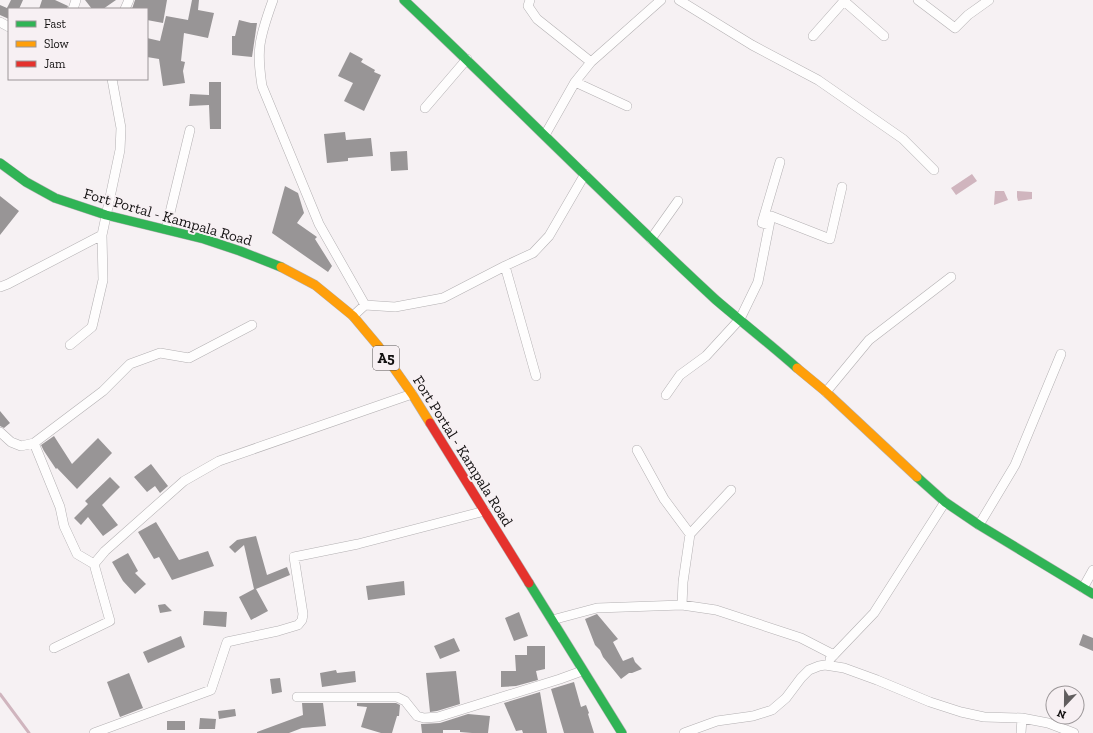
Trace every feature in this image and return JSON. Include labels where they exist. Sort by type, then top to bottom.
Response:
[{"type":"street","points":[[273,0],[260,45],[262,86],[319,224],[365,305]]},
{"type":"street","points":[[404,0],[467,59],[651,239],[718,301],[826,392],[945,502],[1093,594]]},
{"type":"street","points":[[530,0],[528,6],[537,19],[591,62]]},
{"type":"street","points":[[545,135],[575,82],[591,62],[661,0]]},
{"type":"street","points":[[679,0],[752,45],[818,80],[903,138],[934,170]]},
{"type":"street","points":[[813,36],[844,0],[884,36]]},
{"type":"street","points":[[918,0],[955,28],[968,14],[989,0]]},
{"type":"street","points":[[425,108],[467,59]]},
{"type":"street","points":[[70,345],[92,327],[102,280],[102,234],[120,150],[122,128],[112,80]]},
{"type":"street","points":[[575,82],[627,106]]},
{"type":"street","points":[[166,230],[190,130]]},
{"type":"street","points":[[769,225],[762,223],[780,162]]},
{"type":"street","name":"Fort Portal - Kampala Road","points":[[0,163],[4,169],[54,198],[106,215],[204,239],[279,266],[315,285],[353,316],[379,347],[412,394],[582,671],[622,733]]},
{"type":"street","points":[[353,316],[365,305],[396,307],[442,298],[533,253],[549,236],[585,174]]},
{"type":"street","points":[[666,395],[680,375],[706,356],[740,319],[758,282],[771,216],[830,239],[842,187]]},
{"type":"street","points":[[651,239],[678,201]]},
{"type":"street","points":[[0,286],[8,284],[102,234]]},
{"type":"street","points":[[505,266],[536,376]]},
{"type":"street","points":[[826,392],[869,340],[951,277]]},
{"type":"street","points":[[0,432],[11,442],[21,446],[34,443],[103,391],[130,364],[160,354],[189,358],[252,325]]},
{"type":"street","points":[[979,524],[1015,465],[1061,354]]},
{"type":"street","points":[[94,564],[105,551],[184,481],[220,461],[412,394]]},
{"type":"street","points":[[34,443],[60,507],[64,526],[77,554],[94,564],[110,621],[54,648]]},
{"type":"street","points":[[636,450],[664,498],[690,534]]},
{"type":"street","points":[[682,604],[682,582],[690,534],[731,490]]},
{"type":"street","points":[[824,665],[874,613],[945,502]]},
{"type":"street","points":[[94,733],[210,690],[227,642],[298,625],[302,620],[303,614],[294,557],[358,544],[485,511]]},
{"type":"street","points":[[1083,588],[1093,570]]},
{"type":"street","points":[[552,620],[598,608],[682,604],[716,610],[801,638],[834,655]]},
{"type":"street","points":[[684,733],[717,721],[753,716],[772,710],[786,698],[809,670],[824,665],[844,668],[930,702],[962,712],[984,717],[1022,718],[1048,723],[1074,733]]},
{"type":"street","points":[[297,697],[398,697],[405,702],[417,716],[424,718],[438,717],[582,671]]},
{"type":"street","points":[[1021,733],[1022,718]]},
{"type":"shaded area","points":[[972,174],[977,181],[956,195],[951,188]]},
{"type":"shaded area","points":[[995,191],[1004,191],[1008,200],[994,205]]},
{"type":"shaded area","points":[[1017,191],[1032,192],[1032,199],[1018,201]]},
{"type":"building","points":[[11,0],[23,0],[19,8],[8,8],[8,19],[0,15],[0,5],[7,8]]},
{"type":"building","points":[[42,0],[55,0],[68,6],[67,8],[39,8]]},
{"type":"building","points":[[85,0],[116,0],[104,8],[91,8]]},
{"type":"building","points":[[135,0],[167,0],[163,23],[148,20],[148,8],[132,8]]},
{"type":"building","points":[[192,0],[199,0],[198,10],[214,13],[208,38],[184,33],[181,61],[185,62],[183,71],[185,83],[163,86],[159,59],[148,57],[148,38],[160,41],[166,16],[188,20]]},
{"type":"building","points":[[239,20],[257,23],[252,57],[232,55],[232,36],[235,36]]},
{"type":"building","points":[[350,52],[363,59],[361,62],[375,70],[374,72],[381,75],[364,111],[344,101],[353,83],[338,76]]},
{"type":"building","points":[[209,82],[221,82],[221,129],[210,129],[209,105],[189,106],[190,94],[209,95]]},
{"type":"building","points":[[345,132],[346,140],[371,138],[373,156],[348,158],[348,161],[327,163],[324,134]]},
{"type":"building","points":[[407,151],[408,170],[391,171],[390,152]]},
{"type":"building","points":[[285,186],[298,193],[304,213],[297,223],[317,237],[315,239],[332,266],[328,272],[272,233]]},
{"type":"building","points":[[0,196],[19,211],[0,235]]},
{"type":"building","points":[[0,411],[10,423],[4,428],[0,426]]},
{"type":"building","points":[[54,436],[72,464],[98,438],[112,453],[77,489],[57,468],[56,469],[41,445]]},
{"type":"building","points":[[151,464],[168,486],[160,493],[155,486],[147,492],[134,477]]},
{"type":"building","points":[[110,477],[120,487],[102,505],[118,525],[103,536],[88,517],[81,525],[74,518],[88,504],[85,501]]},
{"type":"building","points":[[156,522],[179,560],[208,551],[214,566],[172,580],[159,557],[154,559],[138,532]]},
{"type":"building","points":[[256,536],[267,575],[287,567],[290,575],[256,589],[268,611],[251,620],[239,597],[254,589],[244,545],[235,553],[229,547],[237,540]]},
{"type":"building","points":[[128,553],[138,571],[135,573],[146,584],[135,594],[123,581],[112,562]]},
{"type":"building","points":[[404,581],[405,595],[368,600],[366,586]]},
{"type":"building","points":[[165,604],[172,611],[160,613],[158,605]]},
{"type":"building","points":[[204,611],[227,612],[226,627],[203,625]]},
{"type":"building","points":[[519,612],[528,636],[514,641],[505,618]]},
{"type":"building","points":[[597,614],[618,639],[613,642],[623,661],[633,657],[635,662],[642,669],[629,673],[621,679],[603,657],[600,650],[595,645],[585,619]]},
{"type":"building","points":[[1083,634],[1093,638],[1093,651],[1079,645]]},
{"type":"building","points":[[181,636],[185,647],[148,663],[143,652]]},
{"type":"building","points":[[454,638],[460,651],[440,659],[434,646]]},
{"type":"building","points":[[527,646],[545,646],[545,669],[536,671],[538,680],[516,686],[501,687],[501,671],[516,671],[515,655],[527,655]]},
{"type":"building","points":[[336,670],[337,673],[355,671],[356,682],[322,687],[320,673]]},
{"type":"building","points":[[456,671],[460,704],[430,712],[426,673]]},
{"type":"building","points":[[129,673],[143,708],[120,717],[107,682]]},
{"type":"building","points":[[280,678],[282,692],[272,694],[270,679]]},
{"type":"building","points":[[574,682],[581,707],[586,705],[594,733],[564,733],[551,689]]},
{"type":"building","points":[[540,692],[547,733],[523,733],[522,730],[516,731],[504,703]]},
{"type":"building","points":[[302,703],[323,703],[326,726],[302,728],[289,733],[257,733],[303,715]]},
{"type":"building","points":[[357,703],[396,703],[400,705],[399,716],[397,716],[392,733],[381,733],[361,727],[367,707],[357,706]]},
{"type":"building","points":[[235,709],[236,716],[219,719],[218,711]]},
{"type":"building","points":[[468,714],[490,716],[488,733],[443,730],[443,733],[422,733],[421,724],[440,723]]},
{"type":"building","points":[[200,718],[216,719],[215,729],[199,729]]},
{"type":"building","points":[[167,721],[185,721],[185,730],[167,730]]},
{"type":"waterway","points":[[0,694],[29,733]]},
{"type":"traffic: fast","points":[[404,0],[676,263],[716,300],[797,368]]},
{"type":"traffic: fast","points":[[0,163],[26,182],[55,198],[106,215],[204,239],[281,267]]},
{"type":"traffic: fast","points":[[917,477],[945,502],[979,525],[1093,594]]},
{"type":"traffic: fast","points":[[529,583],[622,733]]},
{"type":"traffic: slow","points":[[281,267],[315,285],[353,316],[379,347],[412,394],[430,423]]},
{"type":"traffic: slow","points":[[797,368],[826,392],[917,477]]},
{"type":"traffic: jam","points":[[430,423],[529,583]]}]
